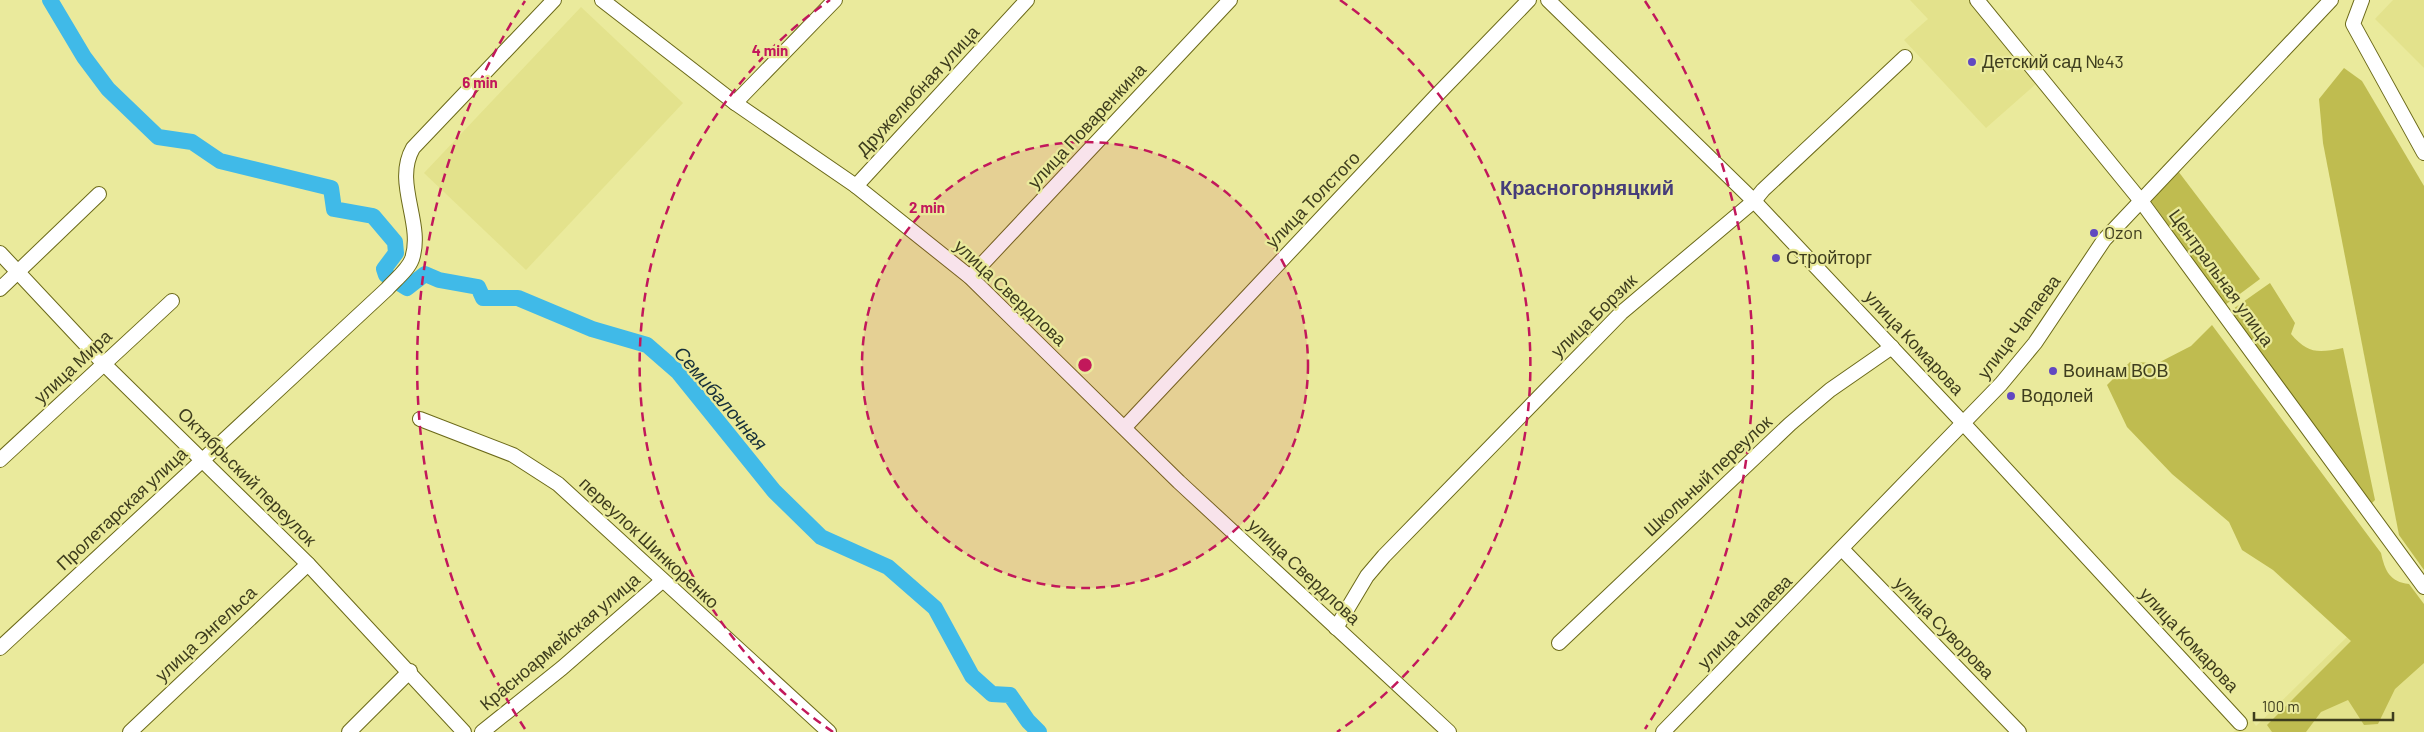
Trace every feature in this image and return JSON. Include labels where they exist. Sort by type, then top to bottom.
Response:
[{"type":"street","name":"Пролетарская улица","points":[[0,648],[398,277],[408,265],[413,252],[410,206],[404,170],[413,148],[554,0]]},
{"type":"street","name":"улица Свердлова","points":[[602,0],[735,103],[856,186],[970,277],[1126,427],[1179,482],[1449,732]]},
{"type":"street","points":[[735,103],[835,0]]},
{"type":"street","name":"Дружелюбная улица","points":[[856,186],[1027,0]]},
{"type":"street","name":"улица Поваренкина","points":[[970,277],[1230,0]]},
{"type":"street","name":"улица Толстого","points":[[1126,427],[1436,96],[1529,0]]},
{"type":"street","name":"улица Комарова","points":[[1548,0],[1754,201],[1964,424],[2240,723]]},
{"type":"street","name":"Центральная улица","points":[[1976,0],[2141,201],[2424,587]]},
{"type":"street","name":"улица Чапаева","points":[[1663,732],[1964,424],[2035,343],[2104,240],[2330,0]]},
{"type":"street","points":[[2362,0],[2353,24],[2424,153]]},
{"type":"street","name":"улица Борзик","points":[[1336,628],[1367,576],[1384,556],[1574,360],[1640,296],[1754,201],[1763,190],[1905,57]]},
{"type":"street","points":[[0,289],[99,194]]},
{"type":"street","name":"Октябрьский переулок","points":[[0,253],[104,364],[308,564],[410,671],[464,732]]},
{"type":"street","name":"улица Мира","points":[[0,460],[172,301]]},
{"type":"street","name":"Школьный переулок","points":[[1559,643],[1790,424],[1830,390],[1892,347]]},
{"type":"street","name":"переулок Шинкоренко","points":[[420,419],[513,455],[558,484],[828,732]]},
{"type":"street","name":"улица Суворова","points":[[1842,549],[2019,732]]},
{"type":"street","name":"улица Энгельса","points":[[130,732],[308,564]]},
{"type":"street","name":"Красноармейская улица","points":[[482,732],[562,668],[662,581]]},
{"type":"street","points":[[349,732],[410,671]]},
{"type":"shaded area","name":"Детский сад №43","points":[[1910,0],[1969,0],[2037,83],[1986,128],[1904,40],[1928,19]]},
{"type":"shaded area","points":[[2393,0],[2424,0],[2424,68],[2375,19]]},
{"type":"shaded area","points":[[581,7],[683,103],[526,270],[424,173]]},
{"type":"shaded area","points":[[2344,68],[2362,81],[2424,186],[2424,570],[2399,535],[2323,143],[2319,99]]},
{"type":"shaded area","points":[[2178,171],[2260,279],[2225,305],[2151,201]]},
{"type":"shaded area","points":[[2270,283],[2295,323],[2291,334],[2297,341],[2308,349],[2320,351],[2343,348],[2375,500],[2371,504],[2231,314],[2233,309]]},
{"type":"shaded area","points":[[2212,325],[2381,553],[2389,574],[2397,581],[2409,584],[2424,604],[2424,663],[2395,689],[2378,724],[2364,725],[2348,700],[2321,712],[2306,732],[2272,732],[2267,725],[2351,641],[2273,570],[2242,550],[2229,522],[2172,474],[2127,427],[2107,385],[2130,362],[2158,363],[2191,346]]},
{"type":"shaded area","points":[[2395,590],[2424,636],[2424,732],[2233,732],[2252,720],[2256,726]]},
{"type":"waterway","name":"Семибалочная","points":[[50,0],[84,57],[108,89],[158,137],[192,142],[220,161],[331,188],[334,209],[373,216],[395,242],[396,253],[384,269],[386,275],[407,288],[425,274],[439,280],[478,287],[483,298],[518,298],[592,329],[647,345],[678,372],[774,491],[821,537],[888,567],[935,608],[972,676],[992,694],[1010,695],[1028,721],[1039,732]]},
{"type":"place","name":"Детский сад №43","points":[[1972,62]]},
{"type":"place","name":"Ozon","points":[[2094,233]]},
{"type":"place","name":"Стройторг","points":[[1776,258]]},
{"type":"place","name":"Воинам ВОВ","points":[[2053,371]]},
{"type":"place","name":"Водолей","points":[[2011,396]]},
{"type":"district","name":"Красногорняцкий","points":[[1587,188]]}]
